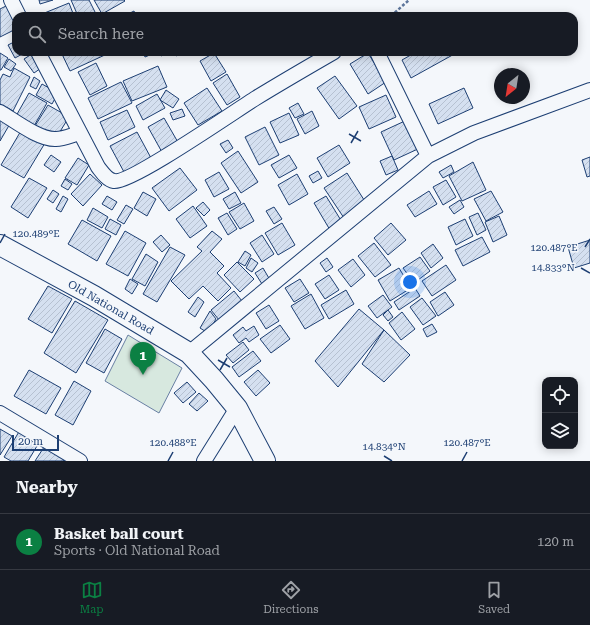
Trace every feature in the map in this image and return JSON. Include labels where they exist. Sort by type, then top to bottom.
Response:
[{"type":"main road","name":"Old National Road","points":[[0,245],[94,296],[190,353],[236,408],[265,461]]},
{"type":"street","points":[[11,0],[17,12]]},
{"type":"street","points":[[40,56],[98,167],[107,177],[114,181],[121,180],[149,167],[256,98],[327,56]]},
{"type":"street","points":[[380,56],[428,156]]},
{"type":"street","points":[[190,353],[428,156],[474,132],[590,90]]},
{"type":"street","points":[[0,112],[44,137],[55,139],[80,133]]},
{"type":"street","points":[[204,461],[236,408]]},
{"type":"street","points":[[0,413],[80,461]]},
{"type":"path","points":[[396,12],[409,0]]},
{"type":"shaded area","points":[[128,335],[182,368],[159,413],[105,381]]},
{"type":"building","points":[[39,0],[53,0],[40,4]]},
{"type":"building","points":[[71,0],[89,0],[95,12],[76,12]]},
{"type":"building","points":[[94,0],[125,1],[106,12],[101,12]]},
{"type":"building","points":[[69,3],[72,12],[47,12]]},
{"type":"building","points":[[8,5],[12,12],[12,31],[0,37],[0,9]]},
{"type":"building","points":[[12,43],[12,52],[8,45]]},
{"type":"building","points":[[0,53],[8,58],[1,70],[0,70]]},
{"type":"building","points":[[29,56],[38,56],[44,66],[34,73],[24,59]]},
{"type":"building","points":[[63,56],[103,56],[70,71]]},
{"type":"building","points":[[209,56],[216,56],[226,72],[211,81],[200,61]]},
{"type":"building","points":[[363,56],[370,56],[386,82],[368,94],[350,64]]},
{"type":"building","points":[[409,56],[451,56],[411,78],[402,60]]},
{"type":"building","points":[[9,59],[16,64],[11,71],[4,67]]},
{"type":"building","points":[[96,63],[107,86],[90,95],[78,72]]},
{"type":"building","points":[[158,66],[167,87],[132,101],[123,81]]},
{"type":"building","points":[[14,68],[30,77],[13,111],[0,104],[0,80],[3,74],[10,77]]},
{"type":"building","points":[[227,74],[240,97],[227,105],[213,83]]},
{"type":"building","points":[[335,76],[357,106],[339,119],[317,88]]},
{"type":"building","points":[[34,77],[40,81],[36,89],[30,86]]},
{"type":"building","points":[[121,82],[132,103],[98,119],[88,98]]},
{"type":"building","points":[[42,84],[58,93],[52,104],[36,95]]},
{"type":"building","points":[[207,88],[222,111],[198,125],[184,103]]},
{"type":"building","points":[[464,88],[473,108],[438,124],[429,104]]},
{"type":"building","points":[[166,90],[179,99],[173,108],[160,100]]},
{"type":"building","points":[[29,93],[47,103],[34,126],[16,116]]},
{"type":"building","points":[[157,94],[165,108],[143,120],[136,106]]},
{"type":"building","points":[[386,95],[396,117],[369,129],[359,107]]},
{"type":"building","points":[[298,103],[304,114],[295,118],[289,108]]},
{"type":"building","points":[[48,105],[69,117],[56,138],[35,126]]},
{"type":"building","points":[[182,109],[185,116],[173,120],[170,113]]},
{"type":"building","points":[[127,110],[135,127],[108,140],[100,122]]},
{"type":"building","points":[[312,111],[319,126],[305,134],[297,119]]},
{"type":"building","points":[[289,113],[299,135],[280,143],[270,122]]},
{"type":"building","points":[[0,115],[11,122],[0,141]]},
{"type":"building","points":[[164,118],[179,144],[163,154],[148,127]]},
{"type":"building","points":[[407,120],[420,148],[394,160],[381,132]]},
{"type":"building","points":[[265,127],[279,155],[259,165],[245,137]]},
{"type":"building","points":[[22,129],[45,143],[24,178],[1,165]]},
{"type":"building","points":[[137,132],[151,158],[124,172],[110,146]]},
{"type":"building","points":[[228,140],[233,148],[226,153],[220,144]]},
{"type":"building","points":[[339,145],[350,163],[328,177],[317,158]]},
{"type":"building","points":[[238,151],[258,182],[241,193],[221,163]]},
{"type":"building","points":[[51,155],[61,162],[54,172],[44,165]]},
{"type":"building","points":[[289,155],[297,168],[279,178],[271,165]]},
{"type":"building","points":[[392,156],[398,170],[386,175],[380,161]]},
{"type":"building","points":[[590,157],[590,176],[587,177],[582,160]]},
{"type":"building","points":[[78,158],[89,165],[77,185],[65,178]]},
{"type":"building","points":[[473,162],[486,190],[462,201],[449,176]]},
{"type":"building","points":[[451,165],[454,172],[443,178],[439,172]]},
{"type":"building","points":[[180,168],[197,190],[169,211],[152,188]]},
{"type":"building","points":[[318,171],[322,178],[313,183],[309,176]]},
{"type":"building","points":[[219,172],[229,189],[214,197],[205,180]]},
{"type":"building","points":[[347,173],[366,203],[344,218],[324,188]]},
{"type":"building","points":[[90,174],[102,185],[83,206],[71,194]]},
{"type":"building","points":[[297,174],[308,194],[289,205],[278,185]]},
{"type":"building","points":[[29,178],[47,188],[28,218],[11,207]]},
{"type":"building","points":[[65,179],[72,184],[68,190],[61,186]]},
{"type":"building","points":[[446,180],[456,197],[443,205],[433,187]]},
{"type":"building","points":[[53,190],[59,194],[53,203],[47,199]]},
{"type":"building","points":[[429,191],[437,204],[415,217],[407,205]]},
{"type":"building","points":[[491,191],[503,212],[486,221],[474,199]]},
{"type":"building","points":[[143,192],[156,199],[147,216],[134,208]]},
{"type":"building","points":[[235,192],[241,203],[229,209],[223,199]]},
{"type":"building","points":[[63,196],[68,199],[61,212],[56,209]]},
{"type":"building","points":[[107,196],[117,202],[112,210],[102,204]]},
{"type":"building","points":[[326,196],[342,222],[330,230],[314,203]]},
{"type":"building","points":[[460,200],[464,207],[454,214],[449,207]]},
{"type":"building","points":[[203,202],[210,210],[204,216],[196,208]]},
{"type":"building","points":[[244,203],[254,221],[240,229],[229,212]]},
{"type":"building","points":[[126,205],[133,209],[124,224],[117,220]]},
{"type":"building","points":[[193,206],[207,226],[190,238],[176,219]]},
{"type":"building","points":[[274,207],[282,219],[274,224],[266,211]]},
{"type":"building","points":[[93,208],[108,217],[102,228],[87,220]]},
{"type":"building","points":[[227,213],[237,229],[228,235],[218,218]]},
{"type":"building","points":[[478,213],[486,230],[477,235],[469,217]]},
{"type":"building","points":[[499,216],[507,235],[493,242],[485,222]]},
{"type":"building","points":[[110,219],[121,225],[116,235],[105,229]]},
{"type":"building","points":[[465,219],[473,236],[456,245],[448,227]]},
{"type":"building","points":[[82,220],[111,236],[97,261],[68,244]]},
{"type":"building","points":[[282,223],[295,245],[278,255],[265,233]]},
{"type":"building","points":[[391,223],[406,240],[388,255],[374,238]]},
{"type":"building","points":[[125,231],[146,243],[128,276],[106,264]]},
{"type":"building","points":[[212,231],[222,239],[210,252],[224,266],[217,273],[231,288],[218,301],[203,286],[189,299],[171,281],[202,251],[197,247]]},
{"type":"building","points":[[161,235],[170,245],[162,252],[153,242]]},
{"type":"building","points":[[262,235],[274,254],[262,262],[250,243]]},
{"type":"building","points":[[482,237],[490,252],[463,266],[455,250]]},
{"type":"building","points":[[590,240],[590,263],[574,268],[568,247]]},
{"type":"building","points":[[374,243],[391,265],[375,277],[358,256]]},
{"type":"building","points":[[433,244],[443,258],[431,268],[421,253]]},
{"type":"building","points":[[170,247],[185,255],[157,302],[143,294]]},
{"type":"building","points":[[245,251],[251,255],[245,266],[238,262]]},
{"type":"building","points":[[146,254],[158,262],[145,286],[132,279]]},
{"type":"building","points":[[420,257],[430,271],[414,283],[403,268]]},
{"type":"building","points":[[251,258],[258,263],[252,272],[246,268]]},
{"type":"building","points":[[327,258],[333,267],[326,272],[320,263]]},
{"type":"building","points":[[353,259],[365,275],[351,287],[338,270]]},
{"type":"building","points":[[237,262],[254,279],[240,292],[224,275]]},
{"type":"building","points":[[446,265],[456,280],[432,296],[422,281]]},
{"type":"building","points":[[263,268],[270,280],[262,284],[255,273]]},
{"type":"building","points":[[399,268],[411,288],[390,301],[378,280]]},
{"type":"building","points":[[329,275],[339,290],[325,299],[315,284]]},
{"type":"building","points":[[130,279],[138,284],[132,294],[125,289]]},
{"type":"building","points":[[300,279],[309,293],[294,302],[285,288]]},
{"type":"building","points":[[48,286],[72,299],[52,333],[28,319]]},
{"type":"building","points":[[415,288],[420,296],[399,310],[394,302]]},
{"type":"building","points":[[346,290],[354,304],[329,319],[321,305]]},
{"type":"building","points":[[234,291],[246,306],[223,325],[211,310]]},
{"type":"building","points":[[445,292],[454,305],[438,316],[430,302]]},
{"type":"building","points":[[311,294],[324,318],[305,329],[291,306]]},
{"type":"building","points":[[383,295],[392,307],[377,318],[368,306]]},
{"type":"building","points":[[198,297],[204,302],[195,317],[188,312]]},
{"type":"building","points":[[422,298],[436,316],[423,325],[410,307]]},
{"type":"building","points":[[75,301],[108,320],[76,373],[44,353]]},
{"type":"building","points":[[269,305],[279,321],[266,329],[256,313]]},
{"type":"building","points":[[359,309],[384,330],[338,387],[315,361]]},
{"type":"building","points":[[388,310],[393,317],[388,321],[383,315]]},
{"type":"building","points":[[210,311],[216,319],[208,333],[200,328]]},
{"type":"building","points":[[402,312],[415,329],[401,340],[389,323]]},
{"type":"building","points":[[432,324],[437,332],[427,337],[423,329]]},
{"type":"building","points":[[280,325],[290,339],[271,353],[260,339]]},
{"type":"building","points":[[254,326],[259,335],[249,342],[246,338],[239,343],[233,335],[243,327],[246,331]]},
{"type":"building","points":[[105,329],[122,339],[104,373],[86,363]]},
{"type":"building","points":[[384,330],[410,355],[384,382],[362,364]]},
{"type":"building","points":[[243,342],[249,350],[233,363],[226,355]]},
{"type":"building","points":[[253,351],[261,361],[239,377],[232,367]]},
{"type":"building","points":[[29,370],[61,388],[46,414],[14,396]]},
{"type":"building","points":[[258,370],[270,383],[256,396],[244,382]]},
{"type":"building","points":[[74,381],[91,391],[73,425],[55,415]]},
{"type":"building","points":[[187,382],[196,392],[183,403],[174,393]]},
{"type":"building","points":[[199,393],[208,401],[197,411],[189,404]]},
{"type":"building","points":[[0,429],[12,436],[0,455]]},
{"type":"building","points":[[20,430],[40,441],[28,461],[11,461],[4,457]]},
{"type":"building","points":[[46,444],[66,457],[63,461],[35,461]]},
{"type":"place","name":"Basket ball court","points":[[143,375]]}]
